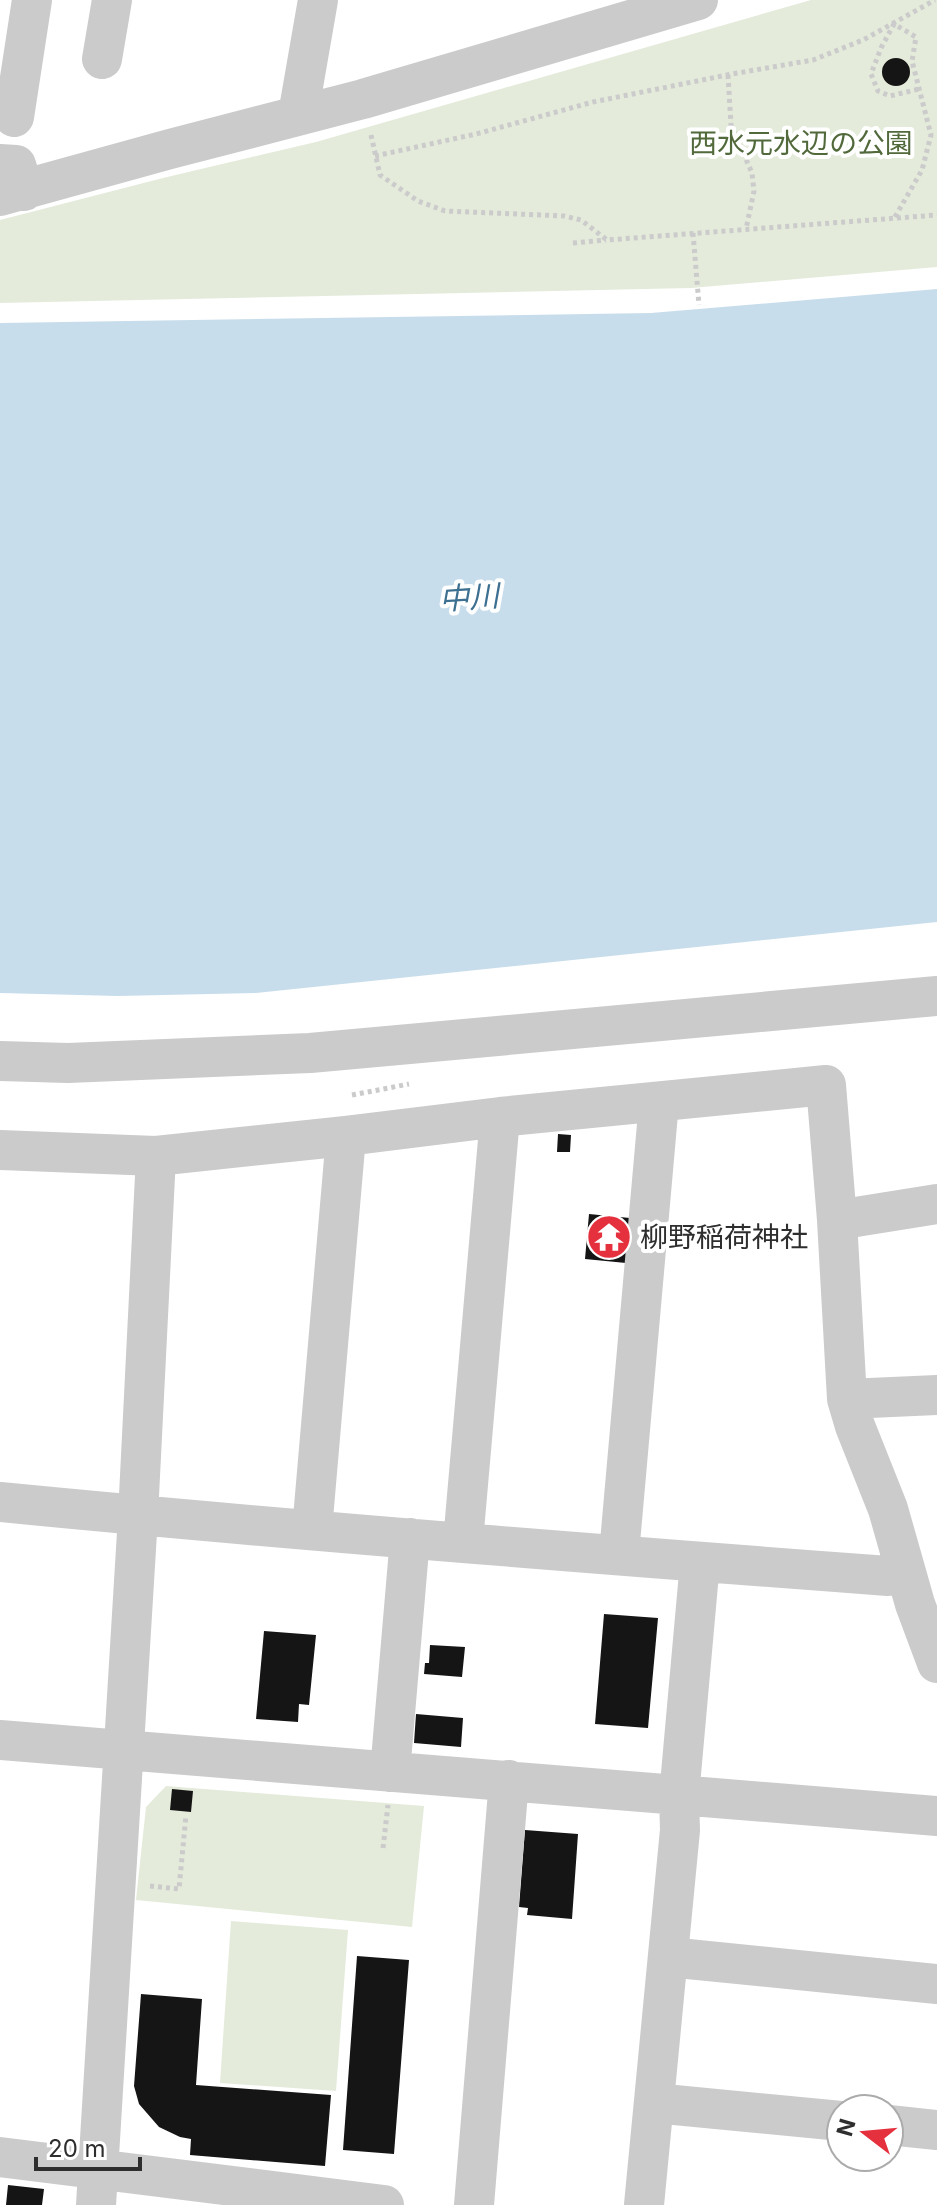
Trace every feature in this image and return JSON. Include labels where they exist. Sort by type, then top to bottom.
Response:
[{"type":"street","points":[[14,117],[32,0]]},
{"type":"street","points":[[102,59],[112,0]]},
{"type":"street","points":[[298,115],[318,0]]},
{"type":"street","points":[[8,184],[170,149],[363,99],[698,0]]},
{"type":"street","points":[[0,1061],[68,1063],[310,1053],[937,996]]},
{"type":"street","points":[[0,1150],[156,1156],[500,1117],[826,1085],[847,1399],[888,1509],[905,1571],[937,1663]]},
{"type":"street","points":[[619,1554],[659,1102]]},
{"type":"street","points":[[463,1542],[500,1117]]},
{"type":"street","points":[[312,1530],[346,1136]]},
{"type":"street","points":[[97,2187],[138,1516],[156,1156]]},
{"type":"street","points":[[837,1220],[937,1204]]},
{"type":"street","points":[[847,1399],[937,1395]]},
{"type":"street","points":[[0,1502],[700,1562],[888,1576],[905,1571]]},
{"type":"street","points":[[389,1782],[410,1538]]},
{"type":"street","points":[[644,2205],[680,1830],[679,1796],[700,1562]]},
{"type":"street","points":[[0,1740],[123,1750],[389,1782],[509,1780],[937,1816]]},
{"type":"street","points":[[474,2205],[509,1780]]},
{"type":"street","points":[[668,1957],[937,1984]]},
{"type":"street","points":[[654,2103],[825,2119]]},
{"type":"street","points":[[905,2127],[937,2130]]},
{"type":"street","points":[[0,2157],[97,2187],[384,2205]]},
{"type":"path","points":[[375,156],[476,134],[593,102],[813,60],[863,40],[935,0]]},
{"type":"path","points":[[894,24],[916,37],[912,61],[931,135],[922,170],[895,218]]},
{"type":"path","points":[[894,24],[871,74],[874,82],[878,91],[890,96],[919,89]]},
{"type":"path","points":[[728,75],[731,125],[752,173],[754,191],[746,229]]},
{"type":"path","points":[[363,99],[380,175],[418,201],[445,211],[572,218],[581,220],[607,240]]},
{"type":"path","points":[[573,243],[937,215]]},
{"type":"path","points":[[693,233],[699,305]]},
{"type":"path","points":[[352,1094],[415,1083]]},
{"type":"path","points":[[383,1848],[389,1782]]},
{"type":"path","points":[[137,1884],[179,1889],[186,1815]]},
{"type":"green space","name":"西水元水辺の公園","points":[[811,0],[937,0],[937,267],[691,288],[0,303],[0,220],[316,142]]},
{"type":"green space","points":[[166,1786],[424,1806],[412,1927],[136,1900],[146,1807]]},
{"type":"green space","points":[[231,1921],[348,1930],[336,2091],[220,2083]]},
{"type":"water","name":"中川","points":[[937,289],[937,922],[256,993],[118,996],[0,993],[0,323],[651,313]]},
{"type":"building","points":[[896,58],[906,62],[910,72],[906,82],[896,86],[886,82],[882,72],[886,62]]},
{"type":"building","points":[[558,1134],[571,1135],[570,1152],[557,1152]]},
{"type":"building","points":[[589,1214],[630,1218],[626,1263],[585,1259]]},
{"type":"building","points":[[604,1614],[658,1618],[648,1728],[595,1724]]},
{"type":"building","points":[[264,1631],[316,1635],[309,1705],[299,1704],[298,1722],[256,1719]]},
{"type":"building","points":[[430,1645],[465,1647],[462,1677],[424,1674],[425,1663],[429,1663]]},
{"type":"building","points":[[416,1714],[463,1718],[461,1747],[414,1743]]},
{"type":"building","points":[[172,1789],[193,1791],[191,1812],[170,1810]]},
{"type":"building","points":[[525,1830],[578,1834],[572,1919],[527,1915],[528,1908],[519,1907]]},
{"type":"building","points":[[357,1956],[409,1960],[394,2154],[343,2150]]},
{"type":"building","points":[[141,1994],[202,1999],[196,2085],[331,2095],[325,2166],[190,2155],[191,2139],[159,2127],[139,2104],[134,2086]]},
{"type":"building","points":[[8,2185],[44,2189],[42,2205],[6,2205]]},
{"type":"place","name":"柳野稲荷神社","points":[[609,1237]]}]
